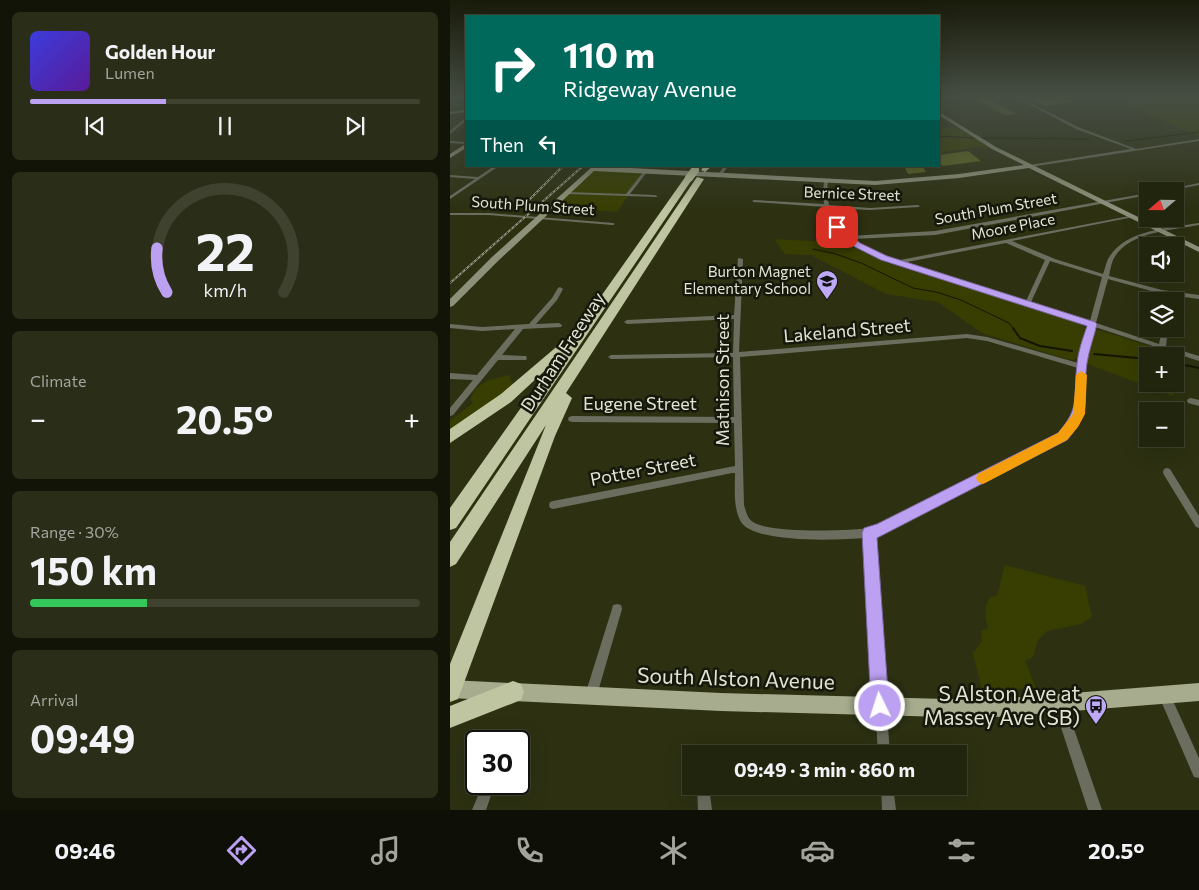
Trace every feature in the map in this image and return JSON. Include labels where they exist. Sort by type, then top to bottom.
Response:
[{"type":"highway","name":"Durham Freeway","points":[[450,522],[584,329],[699,172]]},
{"type":"highway","name":"Durham Freeway","points":[[450,558],[587,350],[699,172]]},
{"type":"highway","points":[[450,437],[517,389],[584,329]]},
{"type":"highway","points":[[450,690],[558,411],[582,366],[587,350]]},
{"type":"highway","points":[[450,717],[471,707],[513,692]]},
{"type":"main road","name":"South Alston Avenue","points":[[450,690],[983,709],[1199,692]]},
{"type":"street","points":[[971,134],[986,144],[1199,250]]},
{"type":"street","points":[[1092,134],[1136,150]]},
{"type":"street","points":[[450,304],[495,259],[594,168],[720,176],[879,182],[959,176],[1199,140]]},
{"type":"street","points":[[450,142],[465,145]]},
{"type":"street","points":[[450,156],[465,146]]},
{"type":"street","points":[[450,198],[496,167]]},
{"type":"street","points":[[720,176],[725,167]]},
{"type":"street","points":[[628,195],[645,172]]},
{"type":"street","points":[[450,176],[479,178]]},
{"type":"street","points":[[826,181],[824,195],[826,207],[837,227],[848,238],[870,252],[1162,347],[1163,337]]},
{"type":"street","points":[[1184,187],[1199,184]]},
{"type":"street","points":[[567,193],[655,196]]},
{"type":"street","name":"South Plum Street","points":[[848,238],[929,234],[1139,196]]},
{"type":"street","name":"Bernice Street","points":[[754,201],[826,207],[886,209],[918,206]]},
{"type":"street","name":"South Plum Street","points":[[450,214],[489,214],[613,224]]},
{"type":"street","name":"Moore Place","points":[[897,262],[1133,216]]},
{"type":"street","points":[[883,745],[869,533],[878,531],[1062,436],[1074,423],[1079,414],[1082,367],[1110,260],[1122,245],[1136,238],[1199,224]]},
{"type":"street","points":[[1007,241],[1048,259],[1105,277],[1165,292]]},
{"type":"street","name":"Mathison Street","points":[[740,259],[736,355],[737,420],[742,513],[744,520],[751,526],[770,532],[869,533]]},
{"type":"street","points":[[1027,304],[1048,259]]},
{"type":"street","points":[[530,327],[555,299],[560,289]]},
{"type":"street","points":[[1184,295],[1199,297]]},
{"type":"street","points":[[627,322],[737,317]]},
{"type":"street","points":[[450,326],[482,329],[559,325]]},
{"type":"street","points":[[450,413],[521,327]]},
{"type":"street","name":"Lakeland Street","points":[[611,357],[736,355],[972,336],[987,338],[1082,367]]},
{"type":"street","points":[[1184,354],[1199,359]]},
{"type":"street","points":[[495,357],[524,358]]},
{"type":"street","points":[[450,376],[478,378]]},
{"type":"street","points":[[1191,401],[1199,403]]},
{"type":"street","name":"Eugene Street","points":[[572,419],[737,420]]},
{"type":"street","name":"Potter Street","points":[[553,504],[732,469],[740,470]]},
{"type":"street","points":[[1167,472],[1196,514],[1199,524]]},
{"type":"street","points":[[591,696],[617,609]]},
{"type":"street","points":[[1164,694],[1199,772]]},
{"type":"street","points":[[1059,703],[1095,810]]},
{"type":"street","points":[[479,810],[485,795]]},
{"type":"street","points":[[704,795],[705,810]]},
{"type":"street","points":[[888,795],[889,810]]},
{"type":"green space","points":[[940,134],[967,134],[990,148],[984,149],[982,146],[940,153]]},
{"type":"green space","points":[[593,170],[643,172],[627,195],[569,192]]},
{"type":"green space","points":[[568,194],[628,196],[617,212],[556,207]]},
{"type":"green space","points":[[774,239],[844,243],[886,263],[1079,322],[1085,328],[1077,357],[1073,360],[1067,359],[982,333],[938,302],[886,294],[811,255],[785,254]]},
{"type":"green space","points":[[1098,330],[1153,347],[1139,347],[1139,383],[1085,363],[1093,332]]},
{"type":"green space","points":[[511,375],[510,380],[515,386],[450,431],[450,421],[473,403],[471,399],[477,388],[487,381]]},
{"type":"green space","points":[[1162,392],[1175,392],[1173,396]]},
{"type":"green space","points":[[1005,565],[1085,586],[1092,617],[1081,624],[1047,631],[1038,640],[1033,657],[1025,661],[1036,688],[982,690],[973,653],[982,641],[981,631],[988,628],[986,608],[991,597],[997,596]]},
{"type":"building","points":[[968,151],[981,161],[943,166],[940,164],[940,155]]},
{"type":"building","points":[[904,167],[923,167],[926,172],[908,174]]},
{"type":"waterway","points":[[1126,141],[1184,134]]},
{"type":"waterway","points":[[940,136],[976,138]]},
{"type":"waterway","points":[[981,138],[1089,139]]},
{"type":"waterway","points":[[813,249],[836,254],[861,263],[913,288],[936,292],[961,300],[1009,323],[1014,329]]},
{"type":"waterway","points":[[1013,328],[1020,338],[1040,346],[1072,351]]},
{"type":"waterway","points":[[1094,354],[1139,358]]},
{"type":"waterway","points":[[1184,365],[1199,368]]},
{"type":"railway","points":[[528,201],[562,167]]},
{"type":"railway","points":[[450,283],[582,167]]},
{"type":"slow traffic","points":[[983,478],[1058,440],[1062,436],[1074,423],[1079,414],[1081,375]]},
{"type":"place","name":"Burton Magnet Elementary School","points":[[827,300]]},
{"type":"place","name":"S Alston Ave at Massey Ave (SB)","points":[[1096,725]]},
{"type":"route","points":[[837,227],[844,235],[858,245],[884,258],[1092,324],[1082,362],[1081,399],[1077,419],[1058,440],[878,531],[869,533],[880,706]]}]
